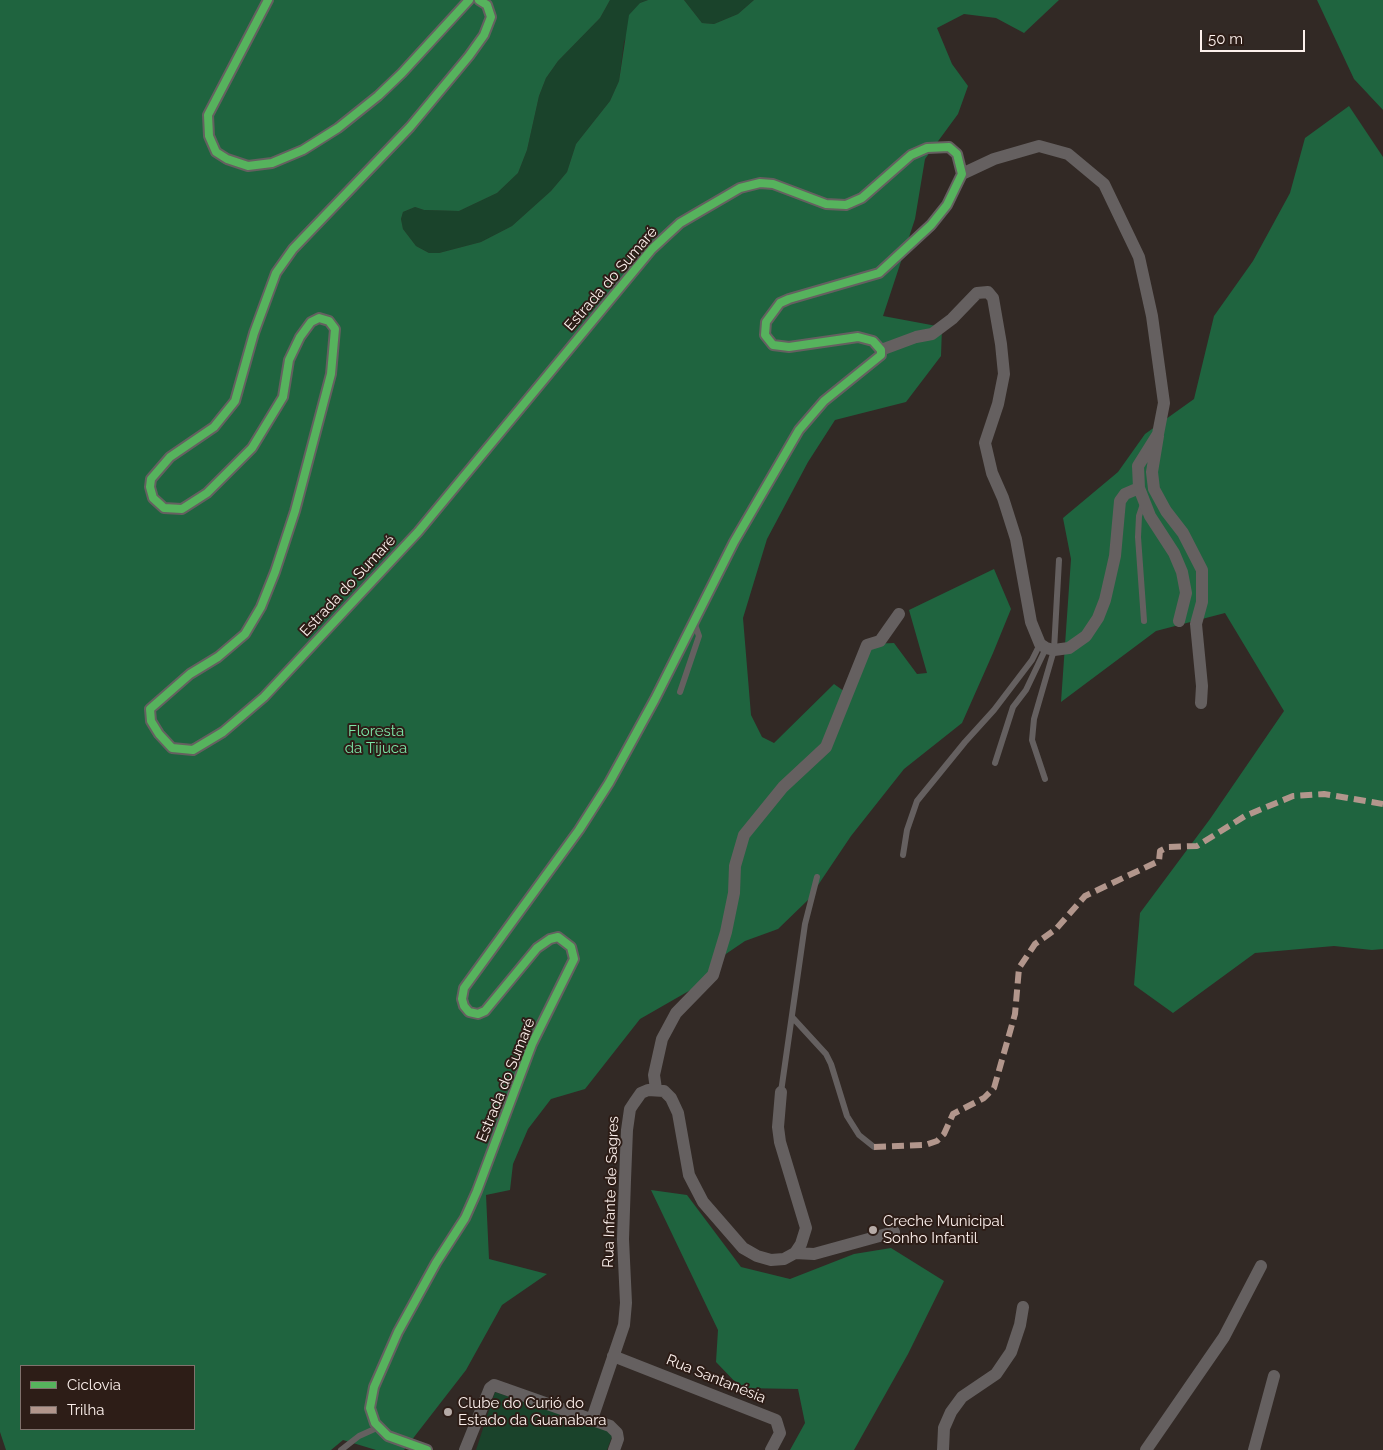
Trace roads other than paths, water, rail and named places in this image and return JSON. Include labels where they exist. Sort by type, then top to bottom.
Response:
[{"type":"street","points":[[268,0],[208,115],[209,136],[216,152],[226,159],[248,166],[272,163],[303,150],[338,128],[378,96],[402,73],[469,0]]},
{"type":"street","name":"Estrada do Sumaré","points":[[479,0],[487,4],[491,17],[484,35],[410,127],[293,249],[276,273],[254,333],[235,401],[214,427],[170,457],[151,478],[150,487],[153,498],[164,508],[182,509],[207,493],[252,448],[283,397],[289,360],[300,337],[311,322],[319,318],[329,321],[334,329],[331,374],[298,502],[275,572],[261,607],[245,634],[218,658],[190,674],[150,709],[151,721],[159,734],[172,748],[193,750],[223,732],[264,697],[418,532],[652,249],[680,222],[740,188],[760,183],[773,184],[826,204],[846,205],[862,198],[911,156],[927,148],[949,148],[957,154],[962,174]]},
{"type":"street","points":[[1139,488],[1125,494],[1120,500],[1115,556],[1105,600],[1098,618],[1086,636],[1069,648],[1046,648],[1026,603],[1016,539],[1003,498],[992,473],[985,442],[998,404],[1004,374],[997,315],[993,298],[988,292],[977,294],[952,319],[932,334],[916,337],[881,350],[873,341],[858,337],[789,347],[773,345],[768,341],[764,330],[766,322],[780,303],[789,299],[879,273],[931,225],[947,205],[962,174],[994,159],[1039,146],[1068,154],[1104,184],[1139,257],[1152,316],[1164,403],[1152,472],[1154,489],[1166,511],[1183,533],[1202,570],[1202,602],[1196,624],[1202,686],[1201,702]]},
{"type":"street","name":"Estrada do Sumaré","points":[[380,1427],[375,1423],[370,1408],[374,1387],[398,1332],[436,1264],[465,1218],[532,1044],[574,959],[571,947],[558,937],[550,938],[537,948],[484,1012],[478,1014],[469,1012],[464,1006],[462,999],[464,988],[533,890],[579,830],[609,783],[734,542],[799,430],[824,401],[878,360],[881,350]]},
{"type":"street","points":[[1158,436],[1138,466],[1139,488],[1150,516],[1174,553],[1182,572],[1186,592],[1178,621]]},
{"type":"street","points":[[1186,592],[1199,588],[1202,570]]},
{"type":"street","points":[[782,1092],[778,1127],[780,1142],[806,1228],[801,1244],[795,1253],[784,1259],[770,1260],[757,1256],[743,1248],[703,1202],[688,1175],[678,1113],[672,1098],[664,1091],[656,1089],[654,1075],[662,1039],[676,1013],[712,975],[726,932],[734,893],[735,866],[744,835],[783,787],[826,747],[867,645],[880,641],[899,614]]},
{"type":"street","name":"Rua Infante de Sagres","points":[[592,1419],[624,1325],[626,1303],[623,1239],[629,1115],[641,1093],[656,1089]]},
{"type":"street","points":[[795,1253],[814,1254],[894,1232]]},
{"type":"street","points":[[1146,1450],[1224,1337],[1261,1266]]},
{"type":"street","points":[[943,1450],[944,1428],[951,1412],[962,1397],[996,1374],[1011,1352],[1020,1325],[1023,1307]]},
{"type":"street","name":"Rua Santanésia","points":[[613,1356],[776,1420],[780,1433],[771,1450]]},
{"type":"street","points":[[1254,1450],[1274,1376]]},
{"type":"street","points":[[465,1450],[490,1388],[494,1385],[592,1419],[615,1429],[618,1439],[614,1450]]},
{"type":"street","points":[[380,1427],[388,1436],[427,1450]]},
{"type":"lane","points":[[1144,500],[1139,516],[1138,537],[1144,621]]},
{"type":"lane","points":[[1044,779],[1032,740],[1058,560]]},
{"type":"lane","points":[[680,692],[699,636],[694,622]]},
{"type":"lane","points":[[995,763],[1013,707],[1026,690],[1046,648]]},
{"type":"lane","points":[[903,855],[907,830],[917,801],[994,710],[1032,660],[1046,648]]},
{"type":"lane","points":[[782,1092],[805,924],[817,877]]},
{"type":"lane","points":[[793,1018],[826,1054],[838,1082],[847,1116],[859,1135],[874,1147]]},
{"type":"lane","points":[[341,1450],[359,1436],[380,1427]]},
{"type":"place","name":"Creche Municipal Sonho Infantil","points":[[873,1230]]},
{"type":"place","name":"Clube do Curió do Estado da Guanabara","points":[[448,1412]]},
{"type":"park label","name":"Floresta da Tijuca","points":[[376,740]]}]
